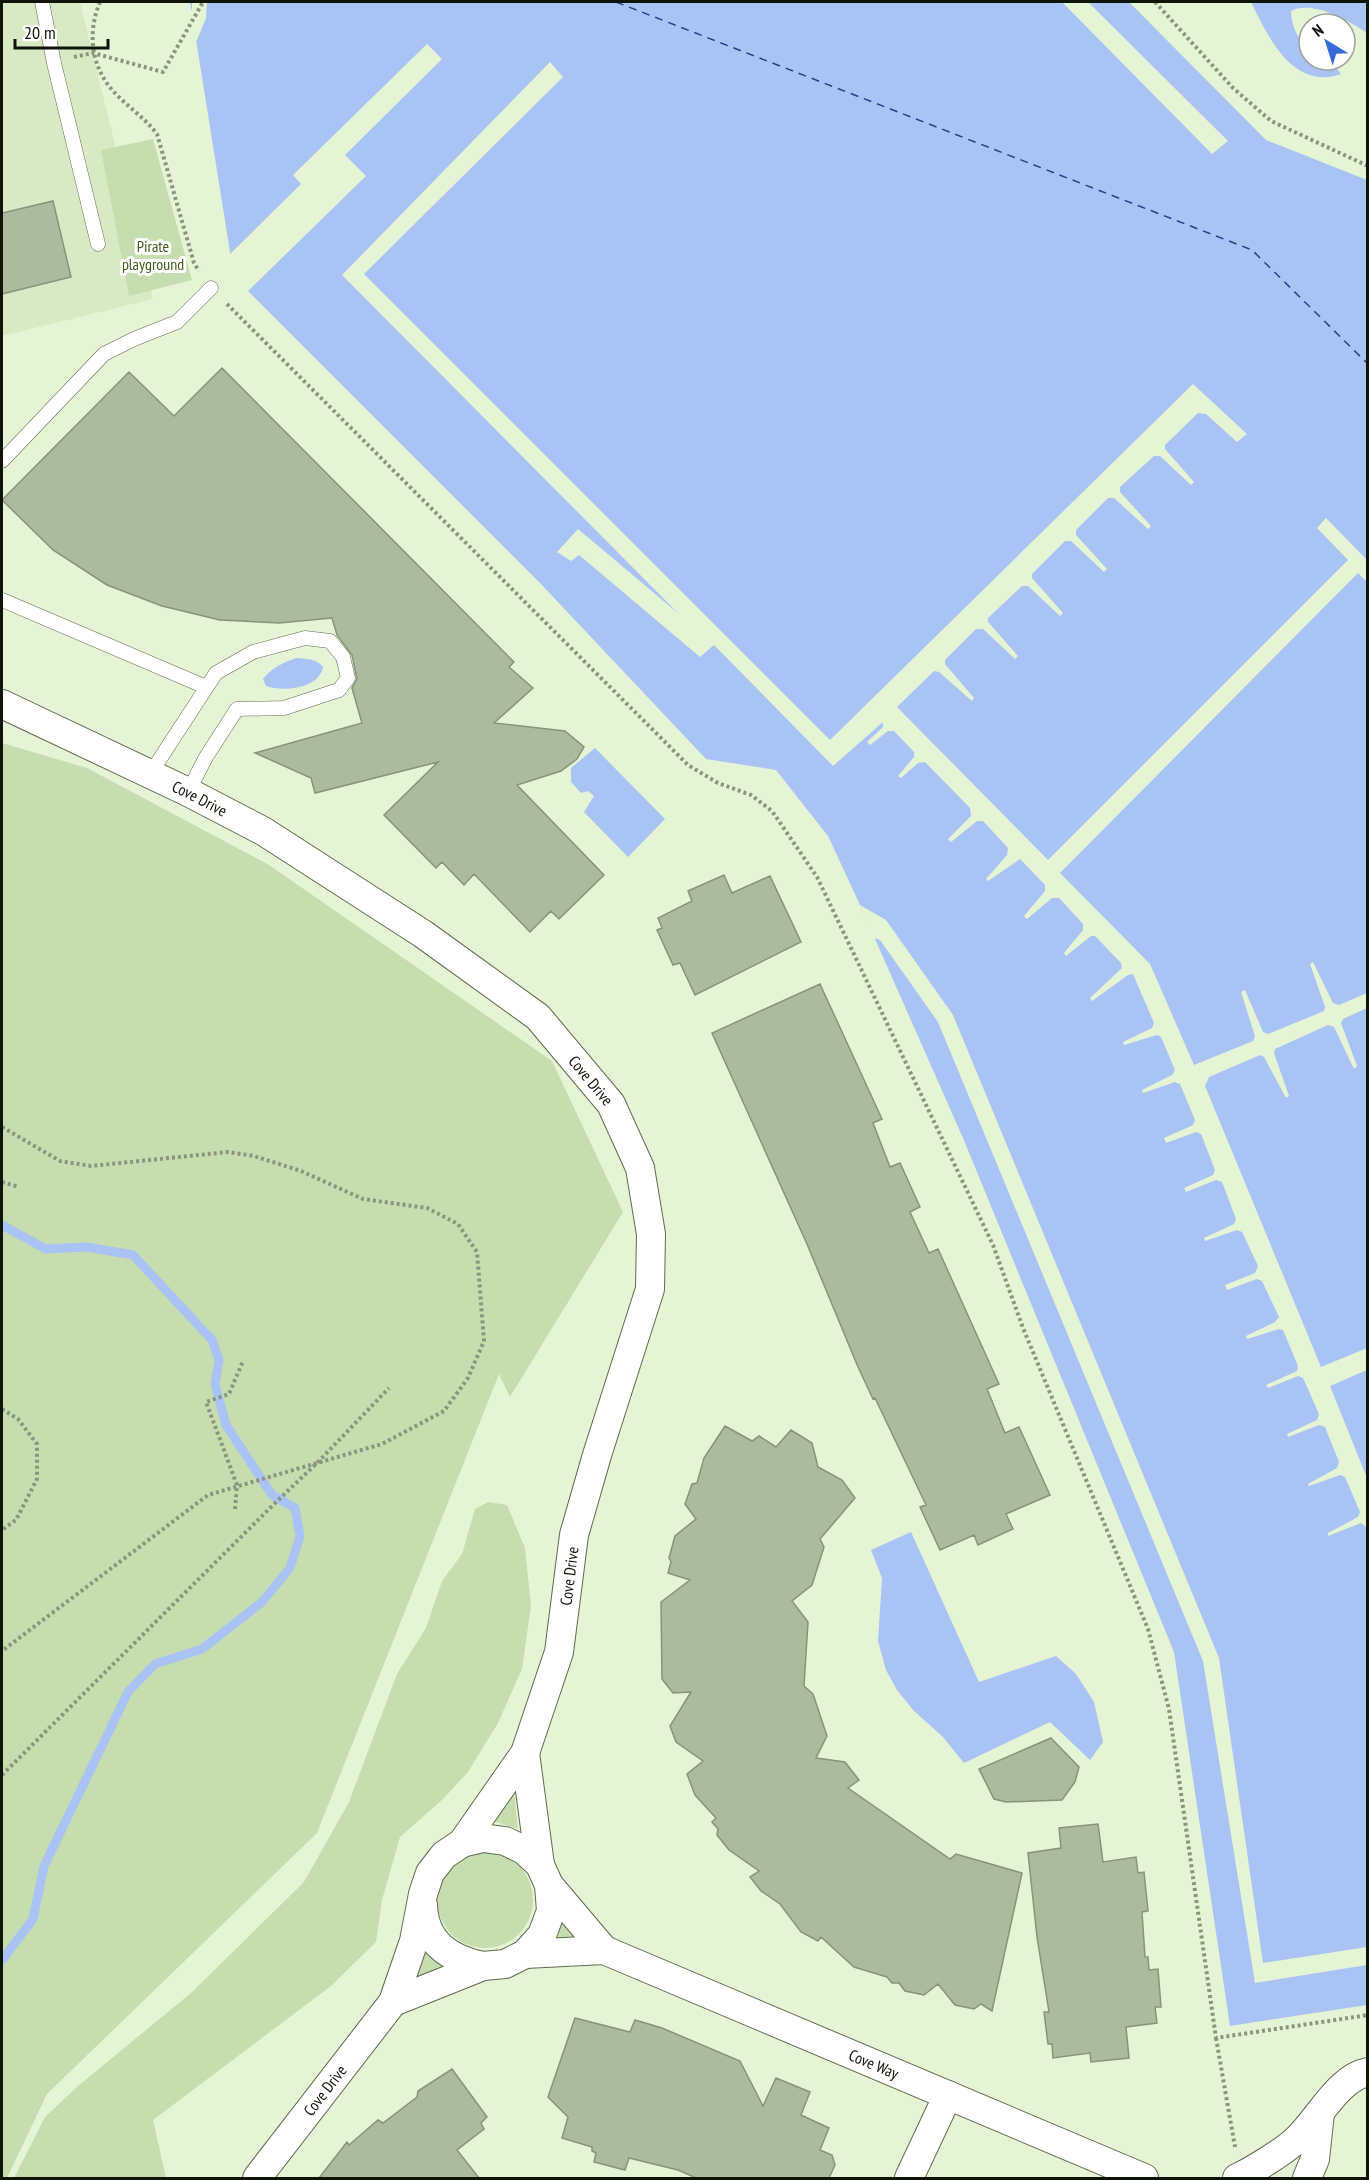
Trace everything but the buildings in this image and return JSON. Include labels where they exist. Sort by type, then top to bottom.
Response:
[{"type":"street","name":"Cove Drive","points":[[2,704],[188,792],[263,831],[423,934],[538,1017],[611,1104],[640,1168],[651,1234],[650,1289],[574,1535],[560,1652],[525,1753],[462,1843],[444,1855],[430,1873],[423,1894],[414,1941],[393,2002],[257,2178]]},
{"type":"street","name":"Cove Drive","points":[[525,1753],[551,1911],[542,1935],[525,1954]]},
{"type":"street","points":[[462,1843],[483,1838],[505,1841],[524,1850],[544,1875]]},
{"type":"street","name":"Cove Way","points":[[544,1875],[604,1950]]},
{"type":"street","points":[[423,1894],[424,1915],[431,1935],[444,1951],[462,1962],[483,1966],[505,1964],[525,1954]]},
{"type":"street","name":"Cove Way","points":[[525,1954],[604,1950],[1144,2178]]},
{"type":"street","points":[[393,2002],[483,1966]]},
{"type":"street","points":[[1248,2178],[1295,2141],[1342,2086],[1359,2074],[1368,2072]]},
{"type":"street","points":[[909,2178],[948,2095]]},
{"type":"street","points":[[1307,2178],[1315,2159],[1320,2113]]},
{"type":"lane","points":[[42,2],[54,63],[98,244]]},
{"type":"lane","points":[[2,461],[104,354],[177,322],[211,288]]},
{"type":"lane","points":[[2,600],[206,687]]},
{"type":"lane","points":[[150,774],[216,673],[253,652],[305,638],[330,641],[343,657],[348,678],[339,690],[284,708],[237,709],[206,757],[188,792]]},
{"type":"path","points":[[100,2],[91,30],[93,53],[102,78],[115,93],[146,120],[157,134],[194,264],[211,288],[688,765],[718,783],[751,795],[772,812],[817,878],[993,1245],[1023,1328],[1148,1629],[1169,1709],[1216,2038],[1248,2178]]},
{"type":"path","points":[[54,63],[93,53],[163,72],[203,2]]},
{"type":"path","points":[[1155,2],[1233,88],[1271,121],[1368,166]]},
{"type":"path","points":[[2,1127],[60,1161],[91,1166],[228,1152],[254,1156],[301,1171],[363,1199],[427,1208],[458,1224],[477,1252],[484,1341],[468,1378],[444,1411],[382,1444],[208,1495],[2,1651]]},
{"type":"path","points":[[2,1182],[19,1187]]},
{"type":"path","points":[[235,1509],[237,1485],[206,1402],[229,1394],[243,1361]]},
{"type":"path","points":[[2,1775],[317,1463],[389,1388]]},
{"type":"path","points":[[2,1410],[18,1419],[37,1444],[38,1479],[16,1520],[2,1530]]},
{"type":"path","points":[[1216,2038],[1368,2015]]},
{"type":"shaded area","points":[[2,2],[80,2],[153,299],[2,336]]},
{"type":"green space","name":"Pirate playground","points":[[153,139],[192,280],[129,296],[101,150]]},
{"type":"green space","points":[[2,743],[87,768],[269,865],[552,1061],[623,1212],[510,1397],[499,1374],[317,1833],[47,2094],[7,2178],[2,2178]]},
{"type":"green space","points":[[488,1502],[507,1505],[525,1548],[531,1606],[522,1669],[498,1723],[468,1772],[443,1799],[400,1837],[382,1900],[376,1942],[331,1986],[153,2120],[166,2178],[14,2178],[45,2117],[78,2086],[191,1993],[304,1882],[349,1802],[397,1674],[426,1628],[442,1581],[462,1554],[475,1509]]},
{"type":"green space","points":[[514,1792],[518,1829],[493,1821]]},
{"type":"green space","points":[[476,1852],[494,1852],[512,1860],[525,1873],[533,1891],[530,1919],[512,1940],[494,1948],[476,1948],[458,1940],[445,1927],[437,1909],[437,1891],[445,1873],[458,1860]]},
{"type":"green space","points":[[564,1917],[589,1945],[546,1946]]},
{"type":"green space","points":[[422,1948],[445,1969],[405,1985]]},
{"type":"water","points":[[190,2],[1129,2],[1266,140],[1367,180],[1367,2005],[1230,2026],[1174,1652],[963,1138],[828,836],[776,770],[706,759],[540,583],[234,277]]},
{"type":"water","points":[[1251,2],[1367,2],[1367,33],[1357,27],[1357,12],[1326,12],[1309,8],[1291,11],[1292,22],[1297,34],[1297,69],[1284,58],[1265,30]]},
{"type":"water","points":[[1303,72],[1339,72],[1341,74],[1324,77]]},
{"type":"water","points":[[296,658],[317,662],[323,667],[315,680],[300,687],[282,689],[266,686],[263,679],[270,672]]},
{"type":"water","points":[[595,748],[665,819],[628,857],[584,812],[594,796],[588,791],[581,793],[571,782],[571,768]]},
{"type":"water","points":[[911,1532],[979,1682],[1056,1656],[1076,1674],[1094,1702],[1103,1742],[1090,1760],[1050,1722],[964,1763],[942,1736],[914,1711],[897,1690],[886,1670],[878,1641],[882,1578],[871,1550]]},
{"type":"pier","points":[[192,2],[207,2],[206,18],[194,47],[189,15]]},
{"type":"pier","points":[[1062,2],[1088,2],[1228,141],[1212,154]]},
{"type":"pier","points":[[427,44],[442,59],[345,155],[366,176],[246,293],[232,278],[228,256],[301,184],[293,175]]},
{"type":"pier","points":[[550,62],[563,77],[364,274],[830,740],[1193,384],[1247,434],[1237,442],[1206,414],[1198,413],[1165,445],[1165,449],[1194,482],[1191,485],[1160,456],[1154,456],[1120,487],[1120,492],[1151,526],[1148,529],[1114,498],[1108,498],[1076,530],[1076,535],[1107,569],[1104,572],[1071,541],[1065,541],[1032,574],[1032,578],[1063,613],[1060,616],[1028,586],[1022,586],[988,618],[988,622],[1018,656],[1015,659],[983,629],[976,629],[945,660],[945,664],[974,698],[972,701],[939,672],[934,671],[897,707],[1048,860],[1348,560],[1317,528],[1326,518],[1367,560],[1367,582],[1358,573],[1060,873],[1150,964],[1194,1065],[1253,1041],[1255,1036],[1241,992],[1245,990],[1263,1032],[1268,1034],[1324,1011],[1325,1007],[1310,964],[1313,962],[1333,1003],[1339,1005],[1367,993],[1367,1008],[1343,1019],[1341,1023],[1357,1066],[1354,1069],[1334,1027],[1328,1025],[1275,1049],[1274,1053],[1289,1096],[1286,1098],[1264,1057],[1260,1055],[1209,1077],[1205,1086],[1321,1367],[1367,1348],[1367,1370],[1330,1386],[1367,1478],[1367,1530],[1361,1523],[1328,1536],[1328,1533],[1358,1517],[1360,1512],[1345,1477],[1340,1475],[1309,1486],[1308,1484],[1337,1468],[1339,1462],[1325,1427],[1319,1425],[1288,1437],[1287,1434],[1317,1420],[1319,1414],[1303,1378],[1298,1376],[1268,1388],[1266,1385],[1297,1371],[1298,1366],[1283,1330],[1279,1329],[1247,1339],[1246,1336],[1275,1322],[1279,1317],[1262,1281],[1257,1279],[1227,1290],[1225,1285],[1255,1273],[1258,1266],[1242,1232],[1237,1230],[1205,1241],[1204,1238],[1234,1224],[1236,1219],[1222,1182],[1216,1180],[1186,1192],[1184,1188],[1213,1175],[1215,1170],[1201,1134],[1196,1132],[1166,1143],[1164,1138],[1193,1125],[1195,1120],[1180,1084],[1175,1082],[1143,1093],[1142,1090],[1172,1075],[1175,1070],[1161,1037],[1157,1035],[1124,1045],[1123,1042],[1152,1028],[1154,1023],[1133,974],[1128,975],[1092,1001],[1090,998],[1122,968],[1121,963],[1095,936],[1091,936],[1066,956],[1064,953],[1083,930],[1083,924],[1059,898],[1052,898],[1027,919],[1024,916],[1045,891],[1045,885],[1020,859],[988,881],[986,879],[1007,855],[1008,848],[983,821],[977,821],[951,842],[948,839],[971,816],[970,808],[925,762],[918,763],[901,778],[898,776],[914,757],[914,752],[894,731],[888,731],[870,745],[867,742],[883,727],[883,722],[833,766],[714,645],[700,657],[579,555],[571,561],[557,552],[578,529],[679,614],[342,275]]},
{"type":"pier","points":[[860,905],[886,920],[953,1015],[1219,1658],[1263,1963],[1367,1947],[1367,1965],[1255,1983],[1203,1661],[938,1022],[880,940],[874,938]]},
{"type":"waterway","points":[[2,1225],[46,1249],[87,1247],[133,1255],[212,1340],[219,1360],[215,1384],[226,1425],[272,1495],[295,1508],[300,1536],[290,1568],[262,1602],[202,1649],[155,1664],[128,1692],[44,1866],[33,1919],[2,1960]]},
{"type":"ferry route","points":[[616,2],[1252,250],[1368,364]]}]
